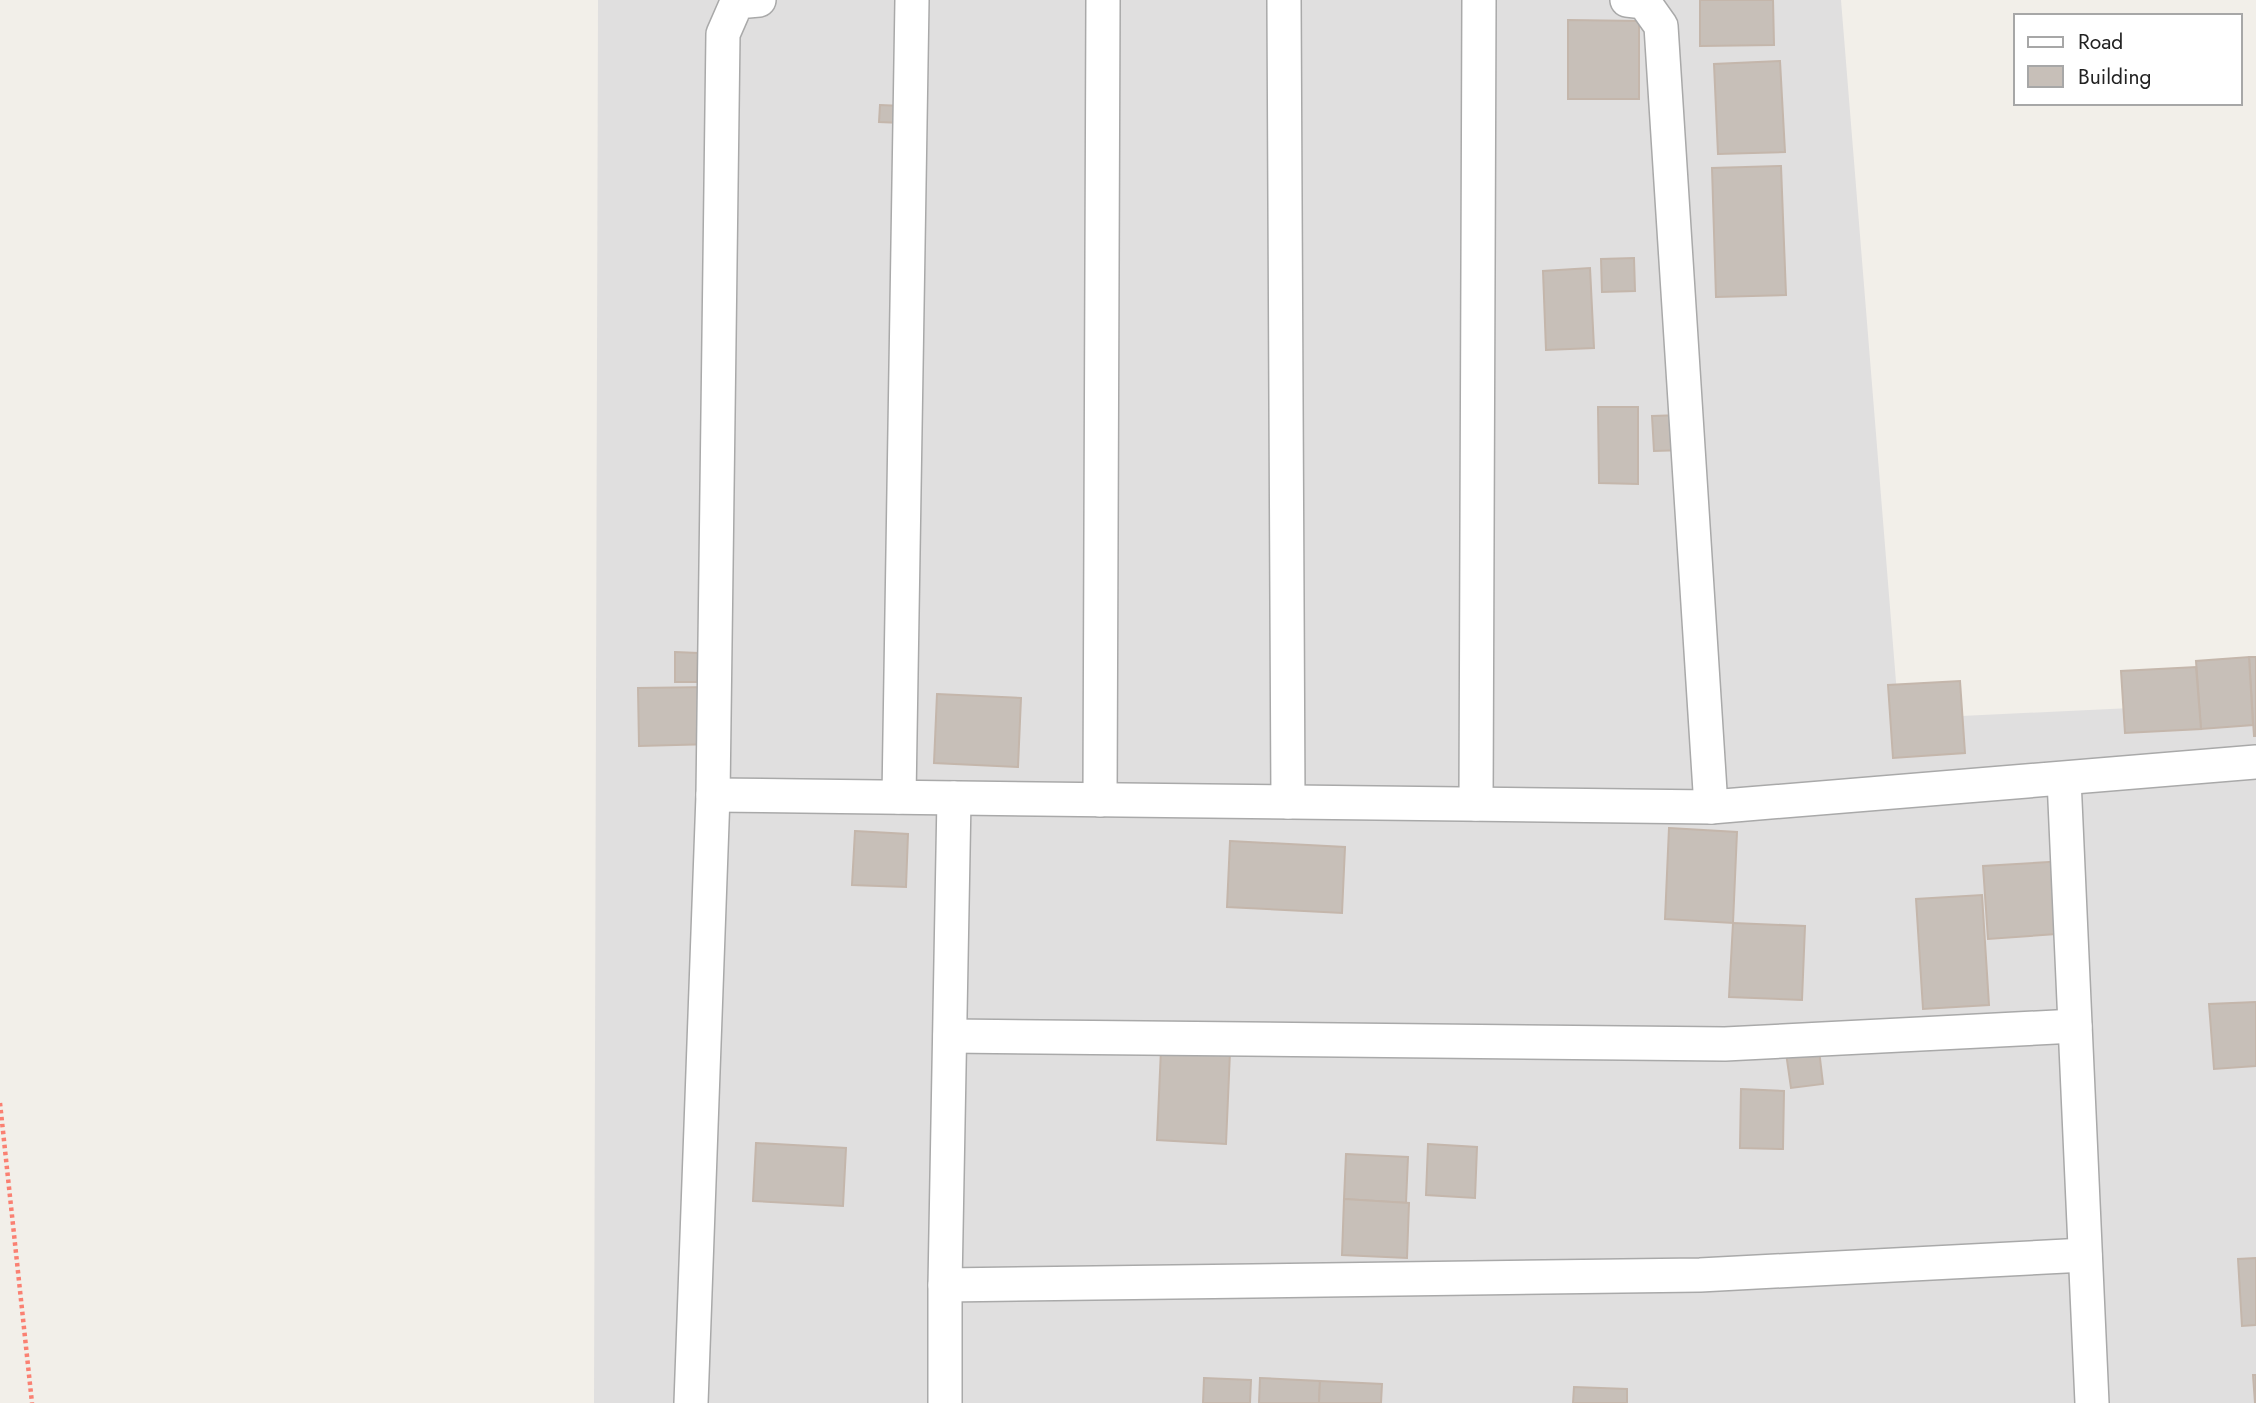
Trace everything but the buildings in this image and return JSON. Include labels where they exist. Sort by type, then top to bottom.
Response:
[{"type":"street","points":[[691,1403],[713,795],[723,34],[737,2],[759,0]]},
{"type":"street","points":[[899,797],[912,0]]},
{"type":"street","points":[[1100,800],[1103,0]]},
{"type":"street","points":[[1284,0],[1288,802]]},
{"type":"street","points":[[1476,804],[1479,0]]},
{"type":"street","points":[[1627,0],[1644,2],[1661,26],[1711,807]]},
{"type":"street","points":[[713,795],[1711,807],[2256,762]]},
{"type":"street","points":[[2063,779],[2092,1403]]},
{"type":"street","points":[[945,1403],[954,798]]},
{"type":"street","points":[[950,1035],[1725,1044],[2075,1026]]},
{"type":"street","points":[[945,1285],[1700,1275],[2085,1255]]},
{"type":"path","points":[[0,1103],[32,1403]]},
{"type":"shaded area","points":[[598,0],[1841,0],[1899,719],[2256,702],[2256,1403],[594,1403]]}]
